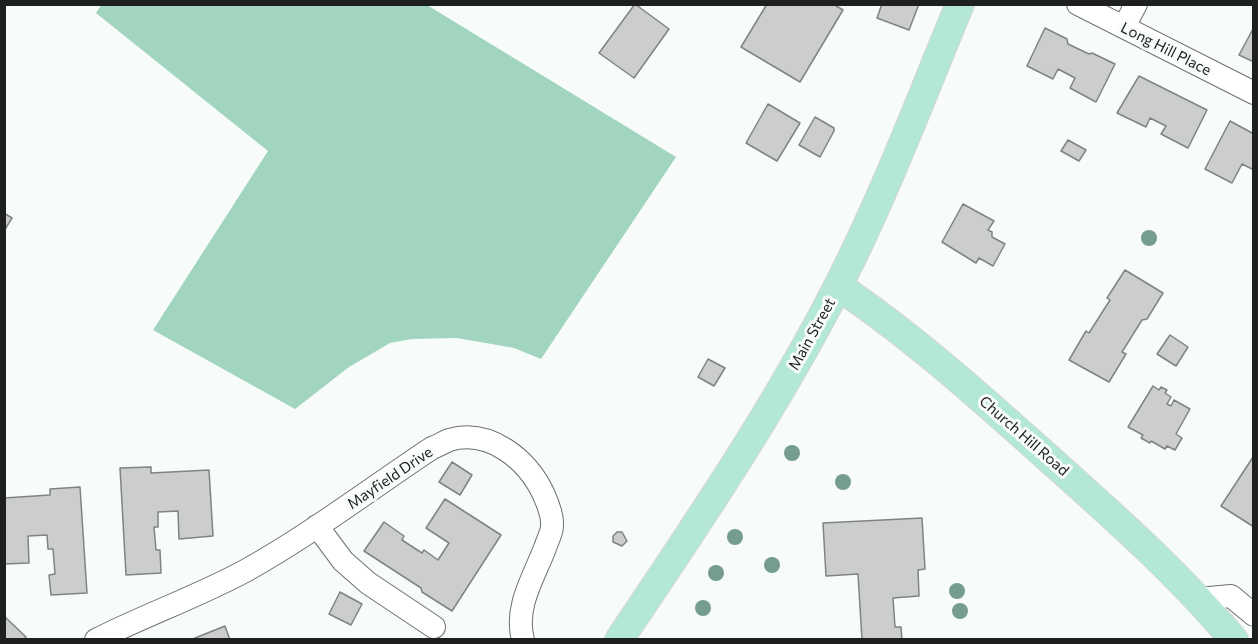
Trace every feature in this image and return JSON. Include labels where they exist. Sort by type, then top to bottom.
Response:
[{"type":"main road","name":"Main Street","points":[[619,639],[772,404],[838,286],[860,242],[960,4]]},
{"type":"main road","name":"Church Hill Road","points":[[838,286],[878,313],[929,353],[998,413],[1129,530],[1199,599],[1234,639]]},
{"type":"street","name":"Long Hill Place","points":[[1078,4],[1254,93]]},
{"type":"street","points":[[1124,27],[1136,4]]},
{"type":"street","name":"Mayfield Drive","points":[[96,639],[122,632],[246,570],[317,526],[410,463],[450,440],[471,438],[508,450],[525,464],[539,484],[549,506],[553,527],[520,613],[523,639]]},
{"type":"street","points":[[317,526],[343,561],[368,584],[434,627]]},
{"type":"street","points":[[1199,599],[1231,596],[1254,615]]},
{"type":"green space","points":[[102,4],[427,5],[676,157],[541,359],[514,348],[457,338],[412,339],[390,343],[349,367],[295,409],[153,330],[268,151],[96,13]]},
{"type":"building","points":[[635,4],[669,29],[634,78],[599,53]]},
{"type":"building","points":[[767,4],[833,4],[843,10],[800,82],[741,47]]},
{"type":"building","points":[[882,4],[919,4],[909,30],[877,18]]},
{"type":"building","points":[[1254,27],[1254,62],[1239,55]]},
{"type":"building","points":[[1045,28],[1067,39],[1068,44],[1115,64],[1096,102],[1070,88],[1075,78],[1058,69],[1053,79],[1027,66]]},
{"type":"building","points":[[1139,76],[1207,110],[1188,148],[1161,134],[1166,126],[1150,118],[1146,127],[1117,113]]},
{"type":"building","points":[[768,104],[800,123],[777,161],[746,143]]},
{"type":"building","points":[[815,117],[834,128],[820,157],[799,145]]},
{"type":"building","points":[[1230,121],[1254,134],[1254,170],[1242,164],[1232,183],[1205,169]]},
{"type":"building","points":[[1068,140],[1086,150],[1079,161],[1061,151]]},
{"type":"building","points":[[963,204],[994,221],[988,230],[992,232],[992,237],[1005,244],[993,266],[979,258],[976,263],[942,242]]},
{"type":"building","points":[[4,213],[12,218],[4,231]]},
{"type":"building","points":[[1125,270],[1163,293],[1147,319],[1142,320],[1122,352],[1126,354],[1109,382],[1069,360],[1086,331],[1089,333],[1110,300],[1107,298]]},
{"type":"building","points":[[1170,335],[1188,347],[1176,366],[1157,354]]},
{"type":"building","points":[[708,359],[725,368],[714,386],[698,377]]},
{"type":"building","points":[[1153,386],[1159,390],[1161,387],[1167,390],[1165,393],[1171,397],[1167,404],[1171,406],[1174,400],[1190,409],[1176,434],[1182,438],[1175,450],[1167,446],[1165,449],[1151,441],[1150,443],[1141,438],[1143,435],[1128,427]]},
{"type":"building","points":[[1254,458],[1254,527],[1221,506]]},
{"type":"building","points":[[452,462],[472,475],[460,495],[439,482]]},
{"type":"building","points":[[151,467],[151,473],[209,470],[213,536],[179,539],[178,511],[158,512],[158,527],[154,527],[156,550],[160,550],[161,573],[126,575],[120,468]]},
{"type":"building","points":[[80,487],[87,593],[51,595],[49,575],[55,574],[53,549],[48,549],[47,535],[28,536],[29,563],[4,564],[4,498],[50,495],[50,489]]},
{"type":"building","points":[[445,499],[501,535],[452,611],[364,551],[384,522],[404,536],[402,540],[422,553],[424,550],[438,560],[449,543],[426,528]]},
{"type":"building","points":[[922,518],[925,569],[918,570],[919,596],[893,598],[895,627],[901,627],[902,640],[862,640],[858,574],[826,576],[823,523]]},
{"type":"building","points":[[617,532],[622,532],[627,541],[622,546],[613,542],[613,536]]},
{"type":"building","points":[[340,592],[362,604],[351,625],[329,614]]},
{"type":"building","points":[[4,616],[26,637],[23,640],[4,640]]},
{"type":"building","points":[[225,626],[230,640],[190,640]]}]
